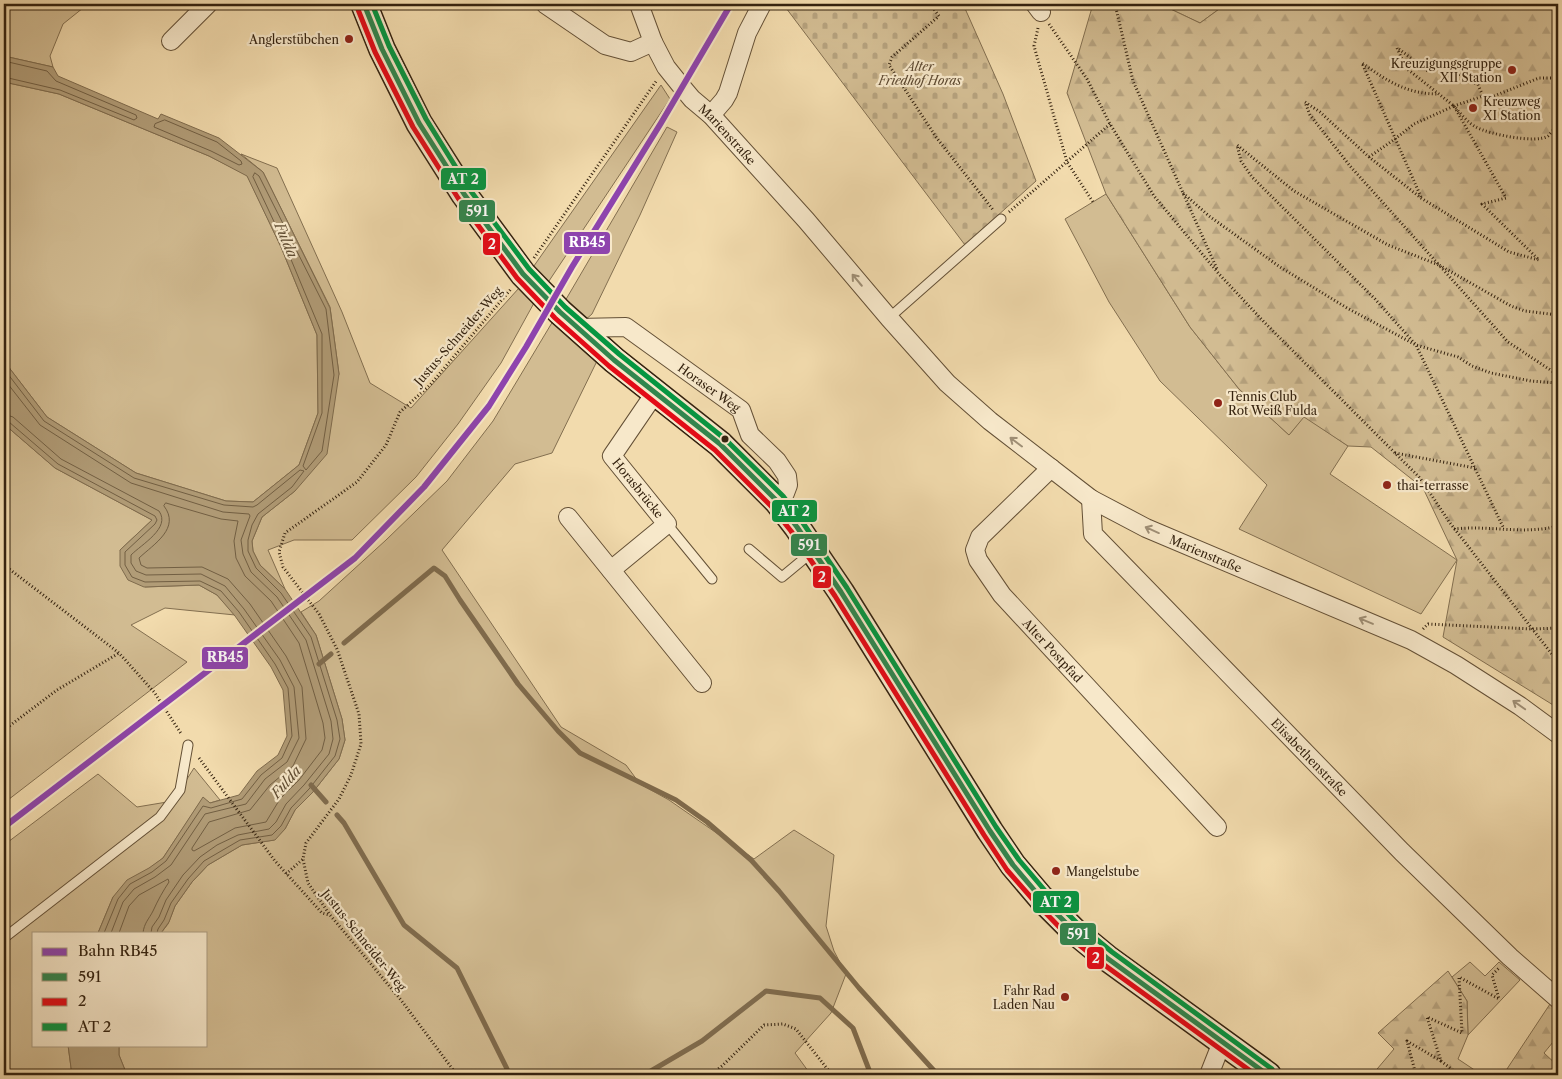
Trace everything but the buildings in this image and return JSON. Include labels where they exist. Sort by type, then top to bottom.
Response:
[{"type":"main road","points":[[364,4],[382,49],[419,123],[464,194],[523,274],[569,320],[614,360],[720,444],[776,501],[814,551],[990,831],[1036,892],[1073,930],[1107,958],[1268,1075]]},
{"type":"street","points":[[171,41],[208,4]]},
{"type":"street","points":[[545,4],[605,45],[631,52],[653,42]]},
{"type":"street","name":"Marienstraße","points":[[639,4],[653,42],[666,67],[692,99],[711,115],[806,220],[947,383],[990,421],[1091,499],[1154,531],[1411,640],[1456,664],[1504,695],[1558,734]]},
{"type":"street","points":[[711,115],[728,93],[747,32],[762,4]]},
{"type":"street","name":"Horaser Weg","points":[[569,320],[626,327],[740,410],[750,435],[784,468],[788,485],[785,493],[776,501]]},
{"type":"street","name":"Horasbrücke","points":[[611,570],[667,524],[612,456],[655,393]]},
{"type":"street","name":"Alter Postpfad","points":[[1051,468],[980,537],[975,550],[978,560],[1002,595],[1218,827]]},
{"type":"street","name":"Elisabethenstraße","points":[[1091,499],[1093,534],[1396,845],[1510,957],[1558,999]]},
{"type":"street","points":[[568,517],[702,683]]},
{"type":"street","points":[[1209,1075],[1222,1042]]},
{"type":"lane","points":[[889,318],[1000,219]]},
{"type":"lane","points":[[667,524],[712,579]]},
{"type":"lane","points":[[749,549],[782,577],[814,551]]},
{"type":"lane","points":[[4,938],[160,817],[180,790],[188,745]]},
{"type":"path","points":[[930,4],[939,16],[892,57],[889,65],[936,136],[1000,219],[1110,124]]},
{"type":"path","points":[[1114,4],[1133,80],[1219,274]]},
{"type":"path","points":[[1038,8],[1087,79],[1110,124],[1154,196],[1219,274],[1420,478],[1454,529],[1558,662]]},
{"type":"path","points":[[1038,8],[1034,46],[1067,162],[1093,202]]},
{"type":"path","points":[[1483,96],[1478,85],[1442,64],[1429,72],[1397,48],[1406,68],[1454,106],[1476,127],[1498,134],[1538,140],[1547,136],[1558,125]]},
{"type":"path","points":[[1421,198],[1362,63],[1384,79],[1399,86],[1422,94],[1439,94]]},
{"type":"path","name":"Justus-Schneider-Weg","points":[[457,1075],[401,1000],[330,915],[308,883],[303,859],[306,843],[339,799],[351,775],[361,744],[359,714],[337,648],[319,614],[283,567],[279,552],[285,533],[357,482],[386,445],[400,412],[430,385],[523,274],[666,67]]},
{"type":"path","points":[[1369,157],[1395,140],[1414,124],[1454,106],[1483,96],[1494,96],[1539,78],[1558,78]]},
{"type":"path","points":[[1454,106],[1506,198],[1482,204],[1539,260],[1509,252],[1421,198],[1369,157],[1320,112],[1305,102],[1310,115],[1350,166],[1508,342],[1558,375]]},
{"type":"path","points":[[1504,529],[1416,345],[1375,299],[1252,177],[1241,161],[1237,145],[1294,191],[1388,245],[1439,264],[1511,306],[1525,311],[1558,315]]},
{"type":"path","points":[[1183,193],[1209,216],[1280,266],[1347,308],[1416,345],[1458,357],[1472,366],[1491,373],[1531,381],[1558,383]]},
{"type":"path","points":[[1395,453],[1476,468]]},
{"type":"path","points":[[1454,529],[1468,527],[1549,529],[1558,526]]},
{"type":"path","points":[[4,564],[119,653],[154,692],[188,745],[265,848],[322,914],[330,915]]},
{"type":"path","points":[[1411,640],[1428,624],[1532,629],[1558,628]]},
{"type":"path","points":[[4,730],[58,690],[119,653]]},
{"type":"path","points":[[286,874],[303,859]]},
{"type":"path","points":[[1441,1061],[1427,1017],[1462,1033],[1459,977],[1499,999],[1492,975],[1505,962]]},
{"type":"path","points":[[710,1075],[722,1066],[764,1025],[783,1024],[796,1029],[832,1075]]},
{"type":"path","points":[[1416,1075],[1407,1041],[1441,1061],[1459,1075]]},
{"type":"green space","points":[[4,4],[88,4],[63,24],[50,56],[53,67],[4,56]]},
{"type":"green space","name":"Alter Friedhof Horas","points":[[783,4],[963,4],[1003,94],[1036,181],[965,245]]},
{"type":"green space","points":[[1093,4],[1160,4],[1200,23],[1226,4],[1558,5],[1558,708],[1443,637],[1457,560],[1423,488],[1371,447],[1348,446],[1304,417],[1289,435],[1239,389],[1190,327],[1106,194],[1067,93]]},
{"type":"green space","points":[[1160,4],[1226,4],[1200,23]]},
{"type":"green space","points":[[4,82],[59,94],[209,156],[247,175],[281,247],[317,335],[318,413],[299,465],[253,502],[226,501],[136,473],[47,417],[4,361]]},
{"type":"green space","points":[[661,85],[670,99],[545,287],[529,273]]},
{"type":"green space","points":[[667,127],[677,132],[640,215],[592,314],[584,321],[565,301]]},
{"type":"green space","points":[[241,154],[277,168],[342,312],[370,383],[411,408],[519,288],[534,303],[501,363],[458,424],[416,477],[352,540],[294,540],[268,550],[285,589],[260,565],[253,551],[252,541],[262,517],[295,491],[339,374],[330,307],[263,172]]},
{"type":"green space","name":"Tennis Club Rot Weiß Fulda","points":[[1106,194],[1190,327],[1239,389],[1289,435],[1304,416],[1348,446],[1330,474],[1457,560],[1421,614],[1239,529],[1267,485],[1160,381],[1109,302],[1065,219]]},
{"type":"green space","points":[[553,321],[597,361],[552,453],[515,464],[442,550],[561,727],[626,765],[640,784],[669,800],[754,859],[794,830],[834,855],[826,926],[834,951],[846,974],[831,1013],[795,1053],[811,1075],[127,1075],[119,1055],[119,1046],[208,1046],[208,932],[162,932],[168,924],[175,906],[192,882],[208,865],[242,845],[274,840],[285,829],[295,810],[313,792],[339,759],[345,740],[342,719],[316,635],[301,612],[319,601],[447,481],[493,421]]},
{"type":"green space","points":[[4,424],[55,468],[152,520],[120,550],[145,587],[199,585],[217,595],[235,615],[165,608],[131,625],[187,662],[4,803]]},
{"type":"green space","points":[[194,768],[220,800],[210,803],[203,798],[163,858],[113,897],[98,932],[32,932],[32,1046],[68,1046],[72,1075],[4,1075],[4,1051],[9,1037],[4,1031],[4,845],[98,774],[137,807],[173,801]]},
{"type":"green space","points":[[1470,962],[1485,976],[1499,962],[1520,980],[1468,1035],[1467,1001],[1452,977]]},
{"type":"green space","points":[[1448,971],[1467,1001],[1468,1035],[1458,1059],[1482,1075],[1372,1075],[1394,1049],[1378,1033]]},
{"type":"green space","points":[[1550,1004],[1558,1010],[1558,1036],[1544,1053],[1558,1066],[1558,1075],[1503,1075]]},
{"type":"water","name":"Fulda","points":[[4,56],[53,67],[58,76],[158,119],[161,114],[219,138],[263,172],[330,308],[339,374],[327,454],[295,491],[262,517],[252,541],[253,551],[260,565],[285,589],[316,635],[342,719],[345,740],[339,759],[313,792],[295,810],[285,829],[275,840],[242,845],[208,865],[192,882],[175,906],[169,922],[162,932],[98,932],[113,897],[127,880],[163,858],[203,797],[210,803],[239,795],[257,771],[278,755],[287,736],[283,690],[271,667],[235,616],[217,595],[199,585],[144,587],[128,580],[120,566],[120,550],[152,520],[55,468],[4,424],[4,361],[47,417],[136,473],[226,501],[253,502],[299,465],[318,413],[317,335],[281,247],[247,176],[209,156],[59,94],[4,82]]},
{"type":"water","points":[[68,1046],[119,1046],[119,1055],[127,1075],[72,1075]]},
{"type":"waterway","points":[[344,643],[434,568],[445,576],[518,684],[558,731],[580,753],[676,800],[707,822],[751,860],[859,988],[938,1075]]},
{"type":"waterway","points":[[319,664],[331,654]]},
{"type":"waterway","points":[[311,785],[326,802]]},
{"type":"waterway","points":[[337,815],[344,823],[404,925],[457,968],[510,1075]]},
{"type":"waterway","points":[[644,1075],[702,1041],[766,991],[820,998],[853,1028],[871,1075]]},
{"type":"rail line","name":"RB45","points":[[4,827],[355,558],[424,487],[489,406],[731,4]]},
{"type":"transit line","name":"591","points":[[364,4],[382,49],[419,123],[464,194],[523,274],[560,312],[614,360],[720,444],[777,501],[841,592],[1013,865],[1041,898],[1073,930],[1107,958],[1268,1075]]},
{"type":"transit line","points":[[372,4],[389,46],[426,119],[470,190],[529,269],[565,307],[619,354],[725,439],[783,496],[847,588],[996,827],[1019,860],[1047,893],[1078,924],[1112,952],[1272,1069]]},
{"type":"transit line","name":"2","points":[[357,7],[375,52],[413,127],[458,198],[517,278],[555,318],[609,366],[715,450],[771,506],[791,531],[835,596],[1007,870],[1068,936],[1103,964],[1256,1075]]},
{"type":"place","name":"Anglerstübchen","points":[[349,39]]},
{"type":"place","name":"Kreuzigungsgruppe XII Station","points":[[1512,70]]},
{"type":"place","name":"Kreuzweg XI Station","points":[[1473,108]]},
{"type":"place","name":"Tennis Club Rot Weiß Fulda","points":[[1218,403]]},
{"type":"place","name":"thai-terrasse","points":[[1387,485]]},
{"type":"place","name":"Mangelstube","points":[[1056,871]]},
{"type":"place","name":"Fahr Rad Laden Nau","points":[[1065,997]]}]
